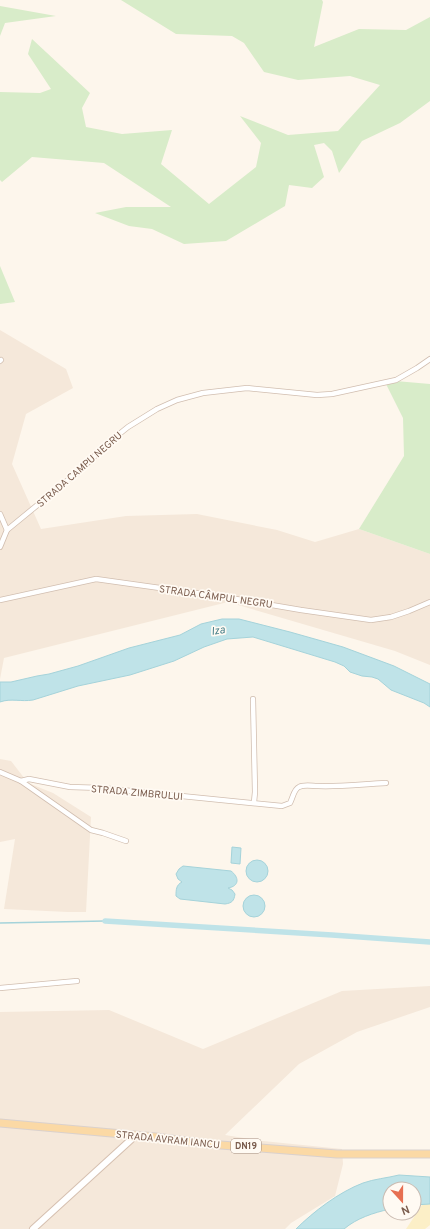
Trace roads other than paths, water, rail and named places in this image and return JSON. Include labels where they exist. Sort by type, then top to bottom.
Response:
[{"type":"main road","name":"STRADA AVRAM IANCU","points":[[0,1123],[208,1144],[337,1154],[430,1154]]},
{"type":"main road","points":[[32,1229],[135,1136]]},
{"type":"street","name":"STRADA CAMPU NEGRU","points":[[0,547],[7,530],[79,471],[108,443],[157,409],[177,400],[203,394],[247,388],[317,395],[332,394],[396,380],[430,359]]},
{"type":"street","points":[[0,514],[7,530]]},
{"type":"street","name":"STRADA CÂMPUL NEGRU","points":[[0,600],[96,580],[224,597],[371,620],[391,617],[430,602]]},
{"type":"street","points":[[253,699],[254,802]]},
{"type":"street","name":"STRADA ZIMBRULUI","points":[[0,772],[21,781],[91,830],[126,841]]},
{"type":"street","name":"STRADA ZIMBRULUI","points":[[21,781],[29,779],[70,787],[102,788],[282,806],[290,803],[295,790],[304,785],[338,787],[355,784],[386,783]]},
{"type":"street","points":[[0,988],[77,981]]},
{"type":"water","name":"Iza","points":[[222,619],[239,619],[290,632],[343,647],[394,666],[430,684],[430,707],[424,703],[391,690],[378,679],[350,672],[344,666],[335,662],[253,637],[227,639],[204,647],[174,661],[130,675],[78,686],[33,700],[8,700],[0,702],[0,682],[11,682],[78,666],[129,648],[180,635],[201,624]]},
{"type":"water","points":[[232,847],[241,848],[240,864],[231,863]]},
{"type":"water","points":[[257,860],[265,863],[268,871],[265,879],[257,882],[249,879],[246,871],[249,863]]},
{"type":"water","points":[[183,866],[231,871],[234,873],[237,881],[235,885],[228,888],[235,894],[233,900],[225,904],[180,899],[176,896],[176,890],[177,886],[182,882],[178,879],[176,874]]},
{"type":"water","points":[[254,895],[262,898],[265,906],[262,914],[254,917],[246,914],[243,906],[246,898]]},
{"type":"water","points":[[399,1175],[430,1177],[430,1204],[422,1204],[422,1181],[382,1181],[382,1211],[366,1216],[344,1229],[296,1229],[318,1209],[336,1197],[367,1182]]},
{"type":"waterway","points":[[0,923],[105,921]]},
{"type":"waterway","points":[[105,921],[430,942]]}]
